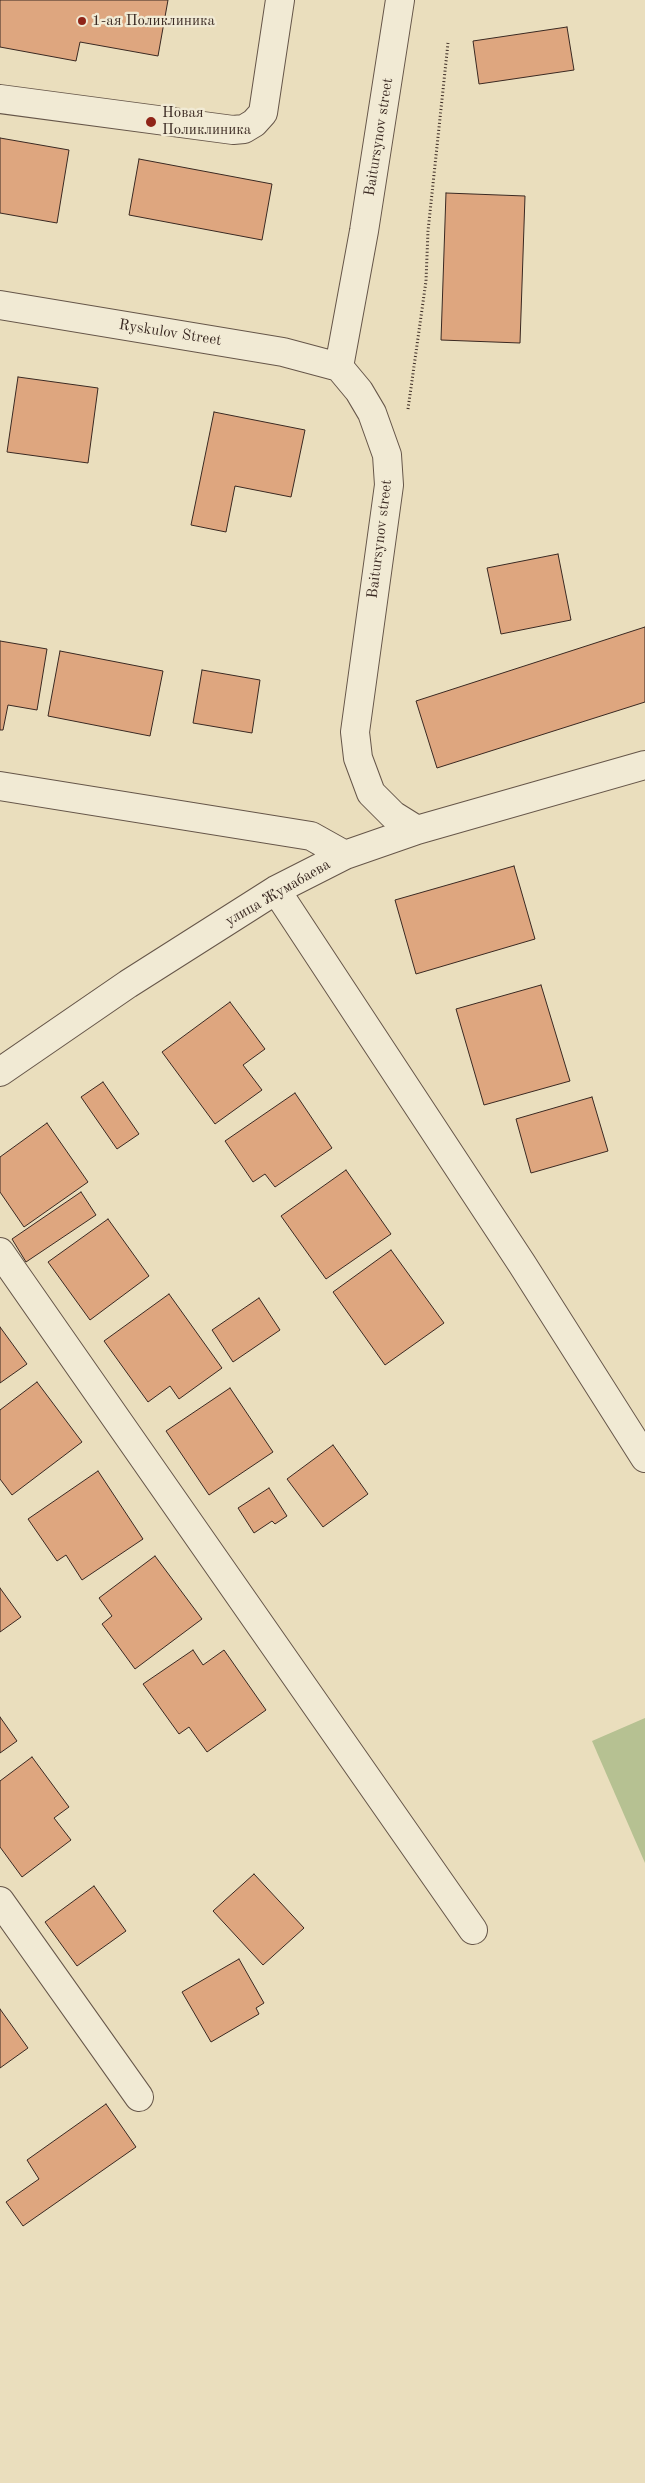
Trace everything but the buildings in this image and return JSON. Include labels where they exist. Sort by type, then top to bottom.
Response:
[{"type":"street","points":[[0,99],[233,130],[244,129],[254,123],[263,113],[280,0]]},
{"type":"street","name":"Baitursynov street","points":[[400,0],[364,231],[339,367],[359,391],[372,413],[387,455],[389,486],[355,732],[358,758],[371,793],[393,816],[417,830]]},
{"type":"street","name":"Ryskulov Street","points":[[0,305],[283,352],[339,367]]},
{"type":"street","name":"улица Жумабаева","points":[[0,1072],[128,984],[276,890],[345,855],[417,830],[645,766]]},
{"type":"street","points":[[0,786],[311,836],[345,855]]},
{"type":"street","points":[[276,890],[522,1264],[645,1458]]},
{"type":"street","points":[[0,1252],[473,1930]]},
{"type":"street","points":[[0,1900],[139,2097]]},
{"type":"path","points":[[407,412],[426,281],[428,232],[448,43]]},
{"type":"green space","points":[[645,1718],[645,1863],[592,1741]]},
{"type":"place","name":"1-ая Поликлиника","points":[[82,21]]},
{"type":"place","name":"Новая Поликлиника","points":[[151,122]]}]
